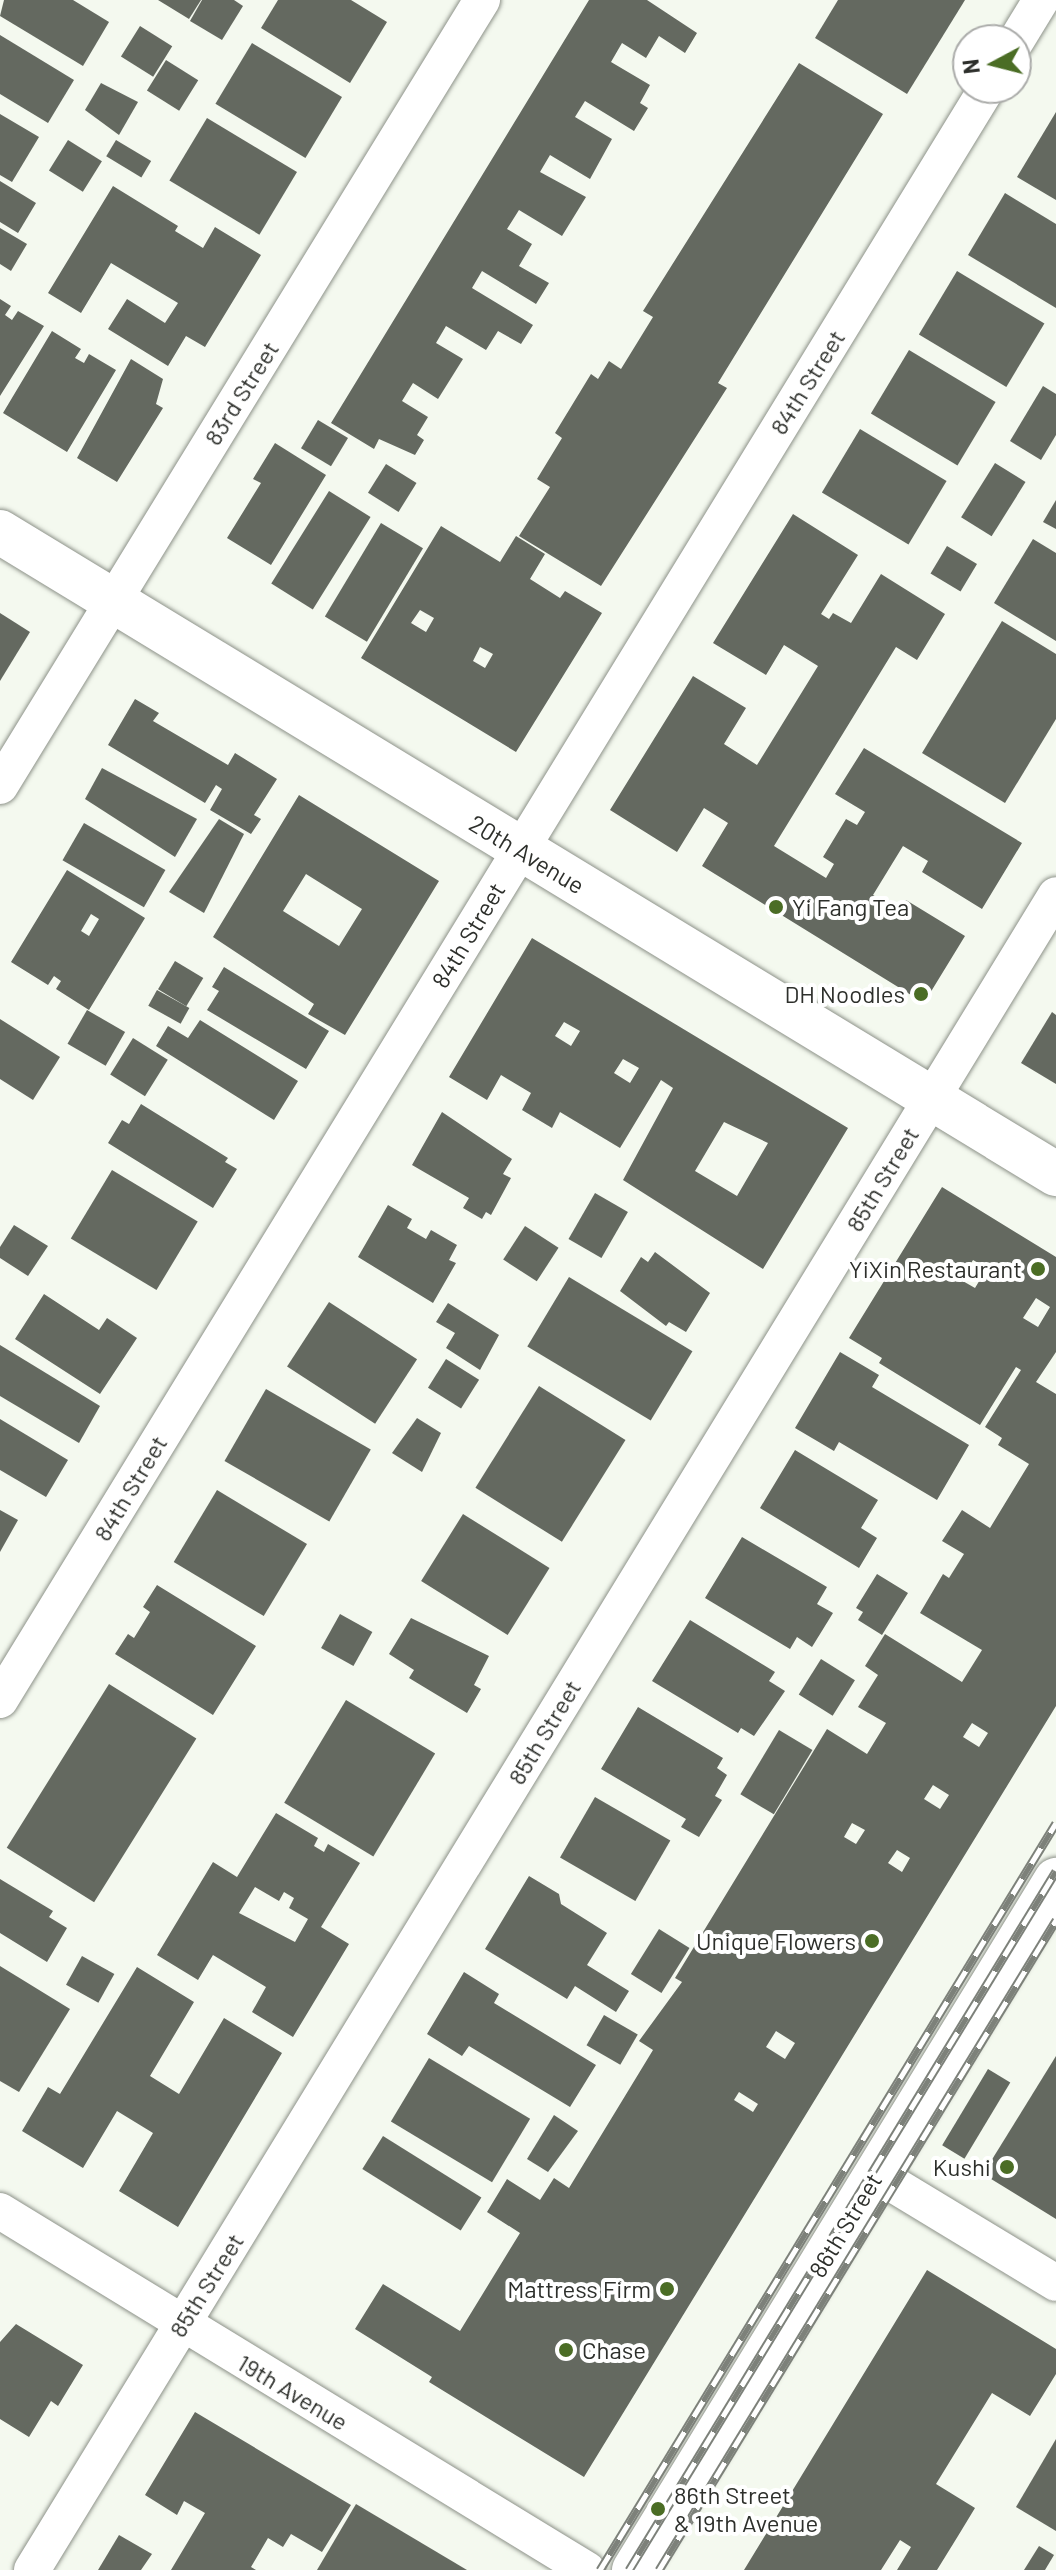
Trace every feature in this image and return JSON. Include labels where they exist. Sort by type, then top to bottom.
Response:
[{"type":"street","name":"83rd Street","points":[[0,786],[482,0]]},
{"type":"street","points":[[1026,24],[1041,0]]},
{"type":"street","name":"84th Street","points":[[0,1700],[977,104]]},
{"type":"street","name":"20th Avenue","points":[[0,532],[1056,1174]]},
{"type":"street","name":"85th Street","points":[[32,2570],[1056,895]]},
{"type":"street","name":"86th Street","points":[[634,2570],[1056,1880]]},
{"type":"street","points":[[876,2174],[1056,2283]]},
{"type":"street","name":"19th Avenue","points":[[0,2211],[587,2570]]},
{"type":"building","points":[[4,0],[73,0],[109,22],[83,66],[0,16]]},
{"type":"building","points":[[158,0],[201,0],[189,19]]},
{"type":"building","points":[[202,0],[234,0],[243,6],[222,40],[190,21]]},
{"type":"building","points":[[278,0],[351,0],[387,22],[350,83],[261,28]]},
{"type":"building","points":[[589,0],[647,0],[697,33],[685,53],[659,36],[646,58],[622,43],[611,62],[650,85],[640,103],[648,108],[634,131],[585,101],[575,117],[612,139],[590,179],[550,155],[540,172],[586,197],[562,236],[519,210],[507,229],[532,244],[519,266],[549,283],[536,304],[482,271],[472,288],[533,325],[521,344],[498,331],[486,350],[446,326],[436,343],[463,359],[438,399],[413,383],[402,401],[428,417],[417,435],[424,440],[415,455],[379,439],[374,449],[331,423]]},
{"type":"building","points":[[838,0],[965,0],[907,94],[815,38]]},
{"type":"building","points":[[140,26],[172,46],[153,77],[121,57]]},
{"type":"building","points":[[0,35],[74,80],[48,123],[0,94]]},
{"type":"building","points":[[252,43],[342,97],[305,158],[215,104]]},
{"type":"building","points":[[166,60],[198,80],[179,111],[147,91]]},
{"type":"building","points":[[799,63],[883,114],[718,383],[727,388],[601,586],[519,536],[550,487],[537,479],[562,438],[555,433],[591,374],[598,379],[609,361],[621,369],[653,317],[643,311]]},
{"type":"building","points":[[101,83],[138,102],[119,135],[85,110]]},
{"type":"building","points":[[1056,112],[1056,200],[1017,177]]},
{"type":"building","points":[[0,114],[39,137],[12,182],[0,175]]},
{"type":"building","points":[[207,118],[297,172],[259,235],[169,181]]},
{"type":"building","points":[[68,140],[102,161],[83,192],[49,171]]},
{"type":"building","points":[[116,140],[151,161],[141,177],[106,156]]},
{"type":"building","points":[[0,181],[36,203],[18,233],[0,222]]},
{"type":"building","points":[[113,186],[178,226],[175,231],[203,248],[215,227],[261,255],[205,347],[186,336],[168,366],[108,329],[127,299],[165,323],[178,303],[111,263],[81,313],[48,293]]},
{"type":"building","points":[[1005,193],[1056,224],[1056,308],[968,255]]},
{"type":"building","points":[[0,228],[27,244],[11,271],[0,264]]},
{"type":"building","points":[[957,271],[1044,324],[1006,387],[919,334]]},
{"type":"building","points":[[0,299],[11,306],[5,315],[12,320],[18,311],[44,326],[0,396]]},
{"type":"building","points":[[52,331],[81,349],[75,358],[84,363],[89,354],[116,370],[67,452],[3,413]]},
{"type":"building","points":[[909,350],[996,402],[957,465],[871,413]]},
{"type":"building","points":[[131,359],[163,379],[156,404],[163,408],[117,482],[77,458]]},
{"type":"building","points":[[1043,386],[1056,394],[1056,435],[1041,460],[1010,441]]},
{"type":"building","points":[[318,420],[348,438],[331,466],[301,448]]},
{"type":"building","points":[[860,429],[947,481],[908,544],[822,492]]},
{"type":"building","points":[[275,443],[326,475],[271,565],[227,538],[261,483],[253,479]]},
{"type":"building","points":[[995,463],[1026,482],[992,536],[961,517]]},
{"type":"building","points":[[386,464],[417,483],[399,512],[368,493]]},
{"type":"building","points":[[329,491],[371,517],[313,609],[271,583]]},
{"type":"building","points":[[1056,500],[1056,529],[1043,522]]},
{"type":"building","points":[[793,514],[858,555],[821,614],[829,619],[833,613],[851,623],[881,574],[945,614],[917,660],[896,647],[774,846],[826,878],[834,864],[823,857],[846,819],[857,825],[865,812],[835,794],[864,748],[1022,843],[982,909],[922,872],[928,861],[903,846],[873,895],[899,911],[906,900],[965,936],[924,1003],[702,866],[728,823],[704,808],[677,852],[610,810],[693,676],[746,708],[724,744],[757,765],[818,666],[784,645],[766,675],[713,643]]},
{"type":"building","points":[[381,523],[423,548],[367,642],[325,616]]},
{"type":"building","points":[[441,526],[500,562],[516,536],[545,554],[530,579],[560,598],[565,591],[602,613],[516,752],[361,658]],"holes":[[[420,610],[434,618],[426,632],[411,623]],[[480,647],[493,654],[485,668],[473,661]]]},
{"type":"building","points":[[1033,539],[1056,553],[1056,641],[994,603]]},
{"type":"building","points":[[947,546],[977,564],[961,591],[931,573]]},
{"type":"building","points":[[0,613],[30,632],[0,681]]},
{"type":"building","points":[[1002,621],[1056,654],[1056,719],[1005,803],[922,753]]},
{"type":"building","points":[[135,699],[159,713],[153,721],[228,765],[235,753],[277,779],[254,815],[261,819],[251,834],[210,810],[222,789],[216,785],[205,803],[108,745]]},
{"type":"building","points":[[102,768],[197,819],[175,857],[85,799]]},
{"type":"building","points":[[299,795],[439,881],[345,1035],[308,1014],[314,1004],[213,937]],"holes":[[[306,874],[362,909],[339,946],[283,911]]]},
{"type":"building","points":[[219,819],[244,834],[204,913],[169,892]]},
{"type":"building","points":[[84,823],[165,870],[144,907],[62,860]]},
{"type":"building","points":[[67,870],[145,918],[89,1010],[56,989],[61,981],[54,976],[48,985],[11,962]],"holes":[[[91,914],[99,919],[89,936],[81,931]]]},
{"type":"building","points":[[532,938],[848,1128],[763,1269],[623,1180],[673,1088],[661,1080],[620,1148],[560,1112],[552,1128],[522,1110],[531,1093],[501,1075],[487,1100],[449,1077]],"holes":[[[564,1022],[580,1031],[571,1046],[555,1036]],[[623,1059],[639,1068],[630,1083],[614,1073]],[[724,1122],[768,1143],[737,1196],[695,1171]]]},
{"type":"building","points":[[175,961],[203,978],[186,1006],[158,989]]},
{"type":"building","points":[[224,967],[329,1031],[306,1069],[207,1010],[219,991],[212,987]]},
{"type":"building","points":[[157,990],[189,1008],[181,1024],[148,1006]]},
{"type":"building","points":[[87,1010],[125,1032],[106,1066],[68,1044]]},
{"type":"building","points":[[1052,1012],[1056,1015],[1056,1084],[1021,1063]]},
{"type":"building","points":[[0,1019],[60,1057],[33,1100],[0,1079]]},
{"type":"building","points":[[200,1020],[298,1081],[274,1120],[156,1046],[168,1026],[188,1038]]},
{"type":"building","points":[[133,1038],[168,1060],[145,1096],[110,1074]]},
{"type":"building","points":[[141,1104],[228,1158],[225,1162],[237,1169],[213,1208],[108,1143],[122,1120],[129,1124]]},
{"type":"building","points":[[442,1112],[512,1159],[503,1174],[511,1178],[491,1215],[486,1212],[482,1219],[463,1208],[469,1198],[412,1165]]},
{"type":"building","points":[[112,1170],[198,1222],[157,1290],[71,1239]]},
{"type":"building","points":[[942,1187],[1056,1257],[1056,1352],[1036,1382],[1056,1394],[1056,1706],[584,2477],[429,2382],[432,2377],[355,2329],[383,2284],[460,2331],[520,2233],[487,2212],[507,2179],[540,2200],[554,2178],[569,2188],[653,2050],[639,2041],[682,1982],[675,1978],[827,1729],[867,1754],[886,1723],[858,1707],[878,1675],[865,1666],[885,1634],[962,1682],[982,1650],[920,1613],[943,1574],[949,1578],[964,1554],[942,1541],[962,1510],[990,1528],[1029,1464],[998,1445],[1002,1438],[985,1427],[1021,1370],[1016,1367],[980,1425],[879,1363],[882,1358],[849,1338]],"holes":[[[973,1260],[987,1268],[975,1288],[961,1280]],[[1036,1298],[1050,1307],[1038,1327],[1023,1318]],[[972,1723],[988,1733],[979,1747],[963,1737]],[[933,1785],[949,1795],[940,1809],[924,1799]],[[852,1823],[865,1830],[856,1844],[844,1837]],[[897,1850],[910,1858],[902,1872],[888,1863]],[[776,2031],[795,2043],[785,2059],[766,2047]],[[739,2092],[758,2104],[753,2112],[734,2100]]]},
{"type":"building","points":[[595,1193],[628,1212],[601,1258],[568,1239]]},
{"type":"building","points":[[388,1205],[412,1219],[407,1228],[426,1239],[431,1230],[457,1245],[449,1260],[456,1263],[433,1303],[358,1257]]},
{"type":"building","points":[[14,1225],[48,1246],[28,1276],[0,1258],[0,1247]]},
{"type":"building","points":[[525,1226],[559,1248],[537,1281],[503,1260]]},
{"type":"building","points":[[655,1252],[710,1293],[686,1332],[669,1322],[666,1326],[620,1291],[641,1257],[648,1262]]},
{"type":"building","points":[[569,1277],[692,1351],[651,1421],[527,1346]]},
{"type":"building","points":[[44,1294],[99,1330],[107,1318],[137,1338],[100,1394],[15,1339]]},
{"type":"building","points":[[329,1302],[417,1359],[375,1424],[287,1367]]},
{"type":"building","points":[[448,1303],[499,1335],[480,1370],[446,1348],[455,1333],[436,1322]]},
{"type":"building","points":[[0,1345],[100,1406],[79,1443],[0,1396]]},
{"type":"building","points":[[840,1352],[879,1375],[872,1387],[969,1445],[937,1500],[839,1442],[834,1451],[795,1428]]},
{"type":"building","points":[[446,1359],[479,1380],[461,1409],[428,1388]]},
{"type":"building","points":[[539,1386],[626,1440],[562,1542],[475,1488]]},
{"type":"building","points":[[266,1389],[371,1450],[329,1521],[224,1461]]},
{"type":"building","points":[[417,1418],[441,1433],[422,1472],[392,1453]]},
{"type":"building","points":[[0,1419],[68,1460],[46,1497],[0,1470]]},
{"type":"building","points":[[795,1450],[878,1500],[861,1528],[877,1538],[859,1568],[760,1508]]},
{"type":"building","points":[[217,1490],[307,1544],[264,1616],[174,1562]]},
{"type":"building","points":[[0,1510],[18,1520],[0,1552]]},
{"type":"building","points":[[463,1514],[550,1568],[508,1635],[421,1581]]},
{"type":"building","points":[[742,1537],[827,1587],[817,1604],[833,1613],[812,1647],[797,1637],[790,1649],[705,1598]]},
{"type":"building","points":[[877,1574],[908,1593],[882,1635],[858,1620],[863,1612],[856,1608]]},
{"type":"building","points":[[157,1585],[256,1646],[213,1715],[115,1654],[128,1634],[134,1638],[150,1612],[143,1607]]},
{"type":"building","points":[[340,1614],[372,1632],[353,1666],[321,1648]]},
{"type":"building","points":[[411,1618],[489,1656],[474,1685],[481,1689],[467,1713],[409,1678],[414,1670],[389,1654]]},
{"type":"building","points":[[690,1620],[775,1672],[769,1681],[785,1691],[754,1736],[741,1728],[738,1733],[652,1681]]},
{"type":"building","points":[[821,1659],[855,1680],[833,1716],[799,1695]]},
{"type":"building","points":[[109,1684],[196,1739],[94,1902],[7,1848]]},
{"type":"building","points":[[346,1700],[435,1754],[373,1856],[284,1803]]},
{"type":"building","points":[[638,1707],[723,1758],[717,1768],[727,1775],[715,1796],[722,1800],[699,1837],[681,1827],[686,1819],[601,1769]]},
{"type":"building","points":[[779,1730],[812,1750],[774,1814],[740,1794]]},
{"type":"building","points":[[595,1797],[670,1840],[635,1901],[560,1858]]},
{"type":"building","points":[[276,1813],[318,1838],[314,1846],[324,1852],[328,1844],[360,1863],[321,1927],[349,1944],[293,2037],[252,2012],[266,1987],[213,1955],[198,1980],[157,1955],[213,1862],[237,1877]],"holes":[[[255,1887],[279,1901],[284,1892],[294,1898],[289,1908],[308,1919],[295,1942],[239,1913]]]},
{"type":"building","points":[[529,1876],[559,1894],[561,1904],[607,1933],[587,1965],[629,1991],[616,2012],[575,1986],[567,1999],[485,1949]]},
{"type":"building","points":[[0,1879],[53,1911],[49,1917],[67,1928],[47,1962],[0,1933]]},
{"type":"building","points":[[659,1929],[690,1948],[661,1993],[631,1974]]},
{"type":"building","points":[[82,1956],[114,1974],[98,2003],[66,1985]]},
{"type":"building","points":[[0,1966],[70,2009],[19,2092],[0,2081]]},
{"type":"building","points":[[137,1967],[194,2002],[150,2076],[179,2094],[224,2018],[282,2053],[178,2227],[119,2191],[153,2133],[117,2111],[83,2168],[22,2131],[48,2087],[60,2094]]},
{"type":"building","points":[[464,1972],[499,1994],[494,2003],[596,2065],[570,2107],[469,2046],[462,2056],[427,2034]]},
{"type":"building","points":[[604,2015],[638,2034],[620,2065],[587,2045]]},
{"type":"building","points":[[1056,2056],[1056,2219],[983,2174]]},
{"type":"building","points":[[429,2058],[530,2119],[492,2182],[391,2121]]},
{"type":"building","points":[[988,2069],[1010,2082],[964,2159],[942,2145]]},
{"type":"building","points":[[554,2115],[578,2131],[548,2172],[527,2159]]},
{"type":"building","points":[[383,2136],[481,2197],[461,2231],[362,2169]]},
{"type":"building","points":[[927,2270],[1056,2349],[1056,2374],[1030,2416],[992,2393],[936,2484],[975,2508],[958,2536],[937,2570],[897,2570],[911,2547],[900,2540],[881,2570],[744,2570]]},
{"type":"building","points":[[16,2324],[83,2365],[58,2406],[51,2401],[29,2437],[0,2419],[0,2342]]},
{"type":"building","points":[[195,2412],[351,2505],[322,2552],[291,2534],[283,2547],[268,2538],[251,2567],[256,2570],[171,2570],[205,2513],[184,2501],[177,2515],[145,2495]]},
{"type":"building","points":[[1056,2439],[1056,2531],[1016,2507]]},
{"type":"building","points":[[356,2504],[467,2570],[317,2570]]},
{"type":"building","points":[[119,2535],[152,2554],[141,2570],[98,2570]]},
{"type":"building","points":[[1039,2546],[1054,2555],[1045,2570],[1024,2570]]},
{"type":"railway","points":[[600,2570],[1056,1823]]},
{"type":"railway","points":[[629,2570],[1056,1871]]},
{"type":"railway","points":[[659,2570],[1056,1920]]},
{"type":"place","name":"Yi Fang Tea","points":[[776,907]]},
{"type":"place","name":"DH Noodles","points":[[921,994]]},
{"type":"place","name":"YiXin Restaurant","points":[[1038,1269]]},
{"type":"place","name":"Unique Flowers","points":[[872,1941]]},
{"type":"place","name":"Kushi","points":[[1007,2167]]},
{"type":"place","name":"Mattress Firm","points":[[667,2289]]},
{"type":"place","name":"Chase","points":[[566,2350]]},
{"type":"place","name":"86th Street & 19th Avenue","points":[[658,2509]]}]
